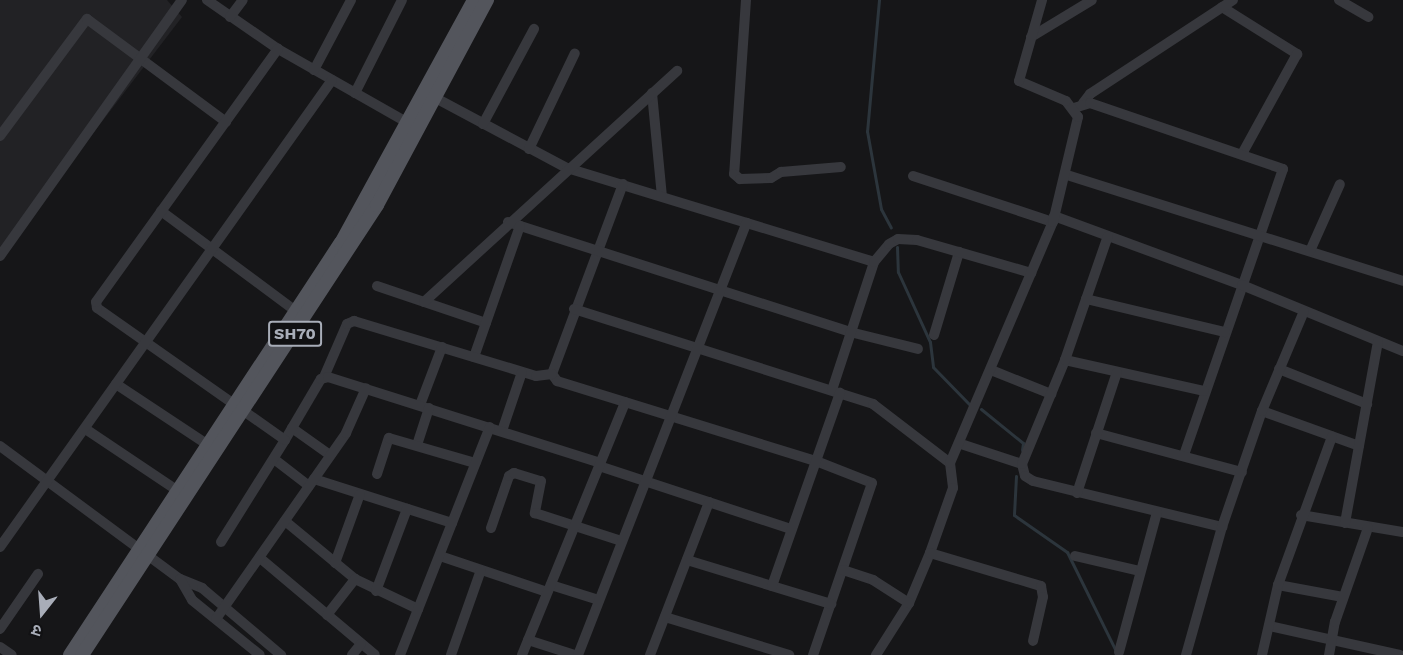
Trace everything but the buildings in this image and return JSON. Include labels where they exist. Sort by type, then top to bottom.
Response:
[{"type":"main road","name":"SH70","points":[[70,655],[144,550],[377,205],[474,0]]},
{"type":"main road","name":"SH70","points":[[429,95],[487,0]]},
{"type":"main road","name":"SH70","points":[[182,494],[208,445],[241,406]]},
{"type":"main road","name":"SH70","points":[[82,655],[144,550]]},
{"type":"street","points":[[0,256],[182,0]]},
{"type":"street","points":[[207,0],[278,49],[413,125]]},
{"type":"street","points":[[230,17],[243,0]]},
{"type":"street","points":[[314,70],[351,0]]},
{"type":"street","points":[[355,93],[402,0]]},
{"type":"street","points":[[746,0],[734,174],[740,178],[771,178],[782,172],[841,167]]},
{"type":"street","points":[[1042,0],[1019,81],[1078,106],[1242,154],[1283,169],[1184,454]]},
{"type":"street","points":[[1031,37],[1092,0]]},
{"type":"street","points":[[876,655],[909,603],[930,553],[953,488],[950,463],[961,444],[1053,219],[1067,175],[1078,106],[1090,94],[1233,0]]},
{"type":"street","points":[[1339,0],[1368,17]]},
{"type":"street","points":[[1222,7],[1297,54],[1242,154]]},
{"type":"street","points":[[0,136],[85,19],[226,122]]},
{"type":"street","points":[[483,124],[534,30]]},
{"type":"street","points":[[278,49],[96,302],[97,308],[241,406],[285,440]]},
{"type":"street","points":[[529,149],[575,53]]},
{"type":"street","points":[[424,302],[567,168],[677,71]]},
{"type":"street","points":[[0,547],[87,430],[143,341],[332,80]]},
{"type":"street","points":[[652,93],[662,196]]},
{"type":"street","points":[[429,95],[567,168],[874,262]]},
{"type":"street","points":[[1067,175],[1403,281]]},
{"type":"street","points":[[913,176],[1108,236],[1242,285],[1403,351]]},
{"type":"street","points":[[552,374],[574,309],[623,184]]},
{"type":"street","points":[[1310,251],[1340,184]]},
{"type":"street","points":[[161,212],[301,315]]},
{"type":"street","points":[[508,222],[850,332],[918,349]]},
{"type":"street","points":[[528,640],[577,655],[643,481],[746,224]]},
{"type":"street","points":[[474,357],[520,226]]},
{"type":"street","points":[[1108,236],[1065,360],[1022,464],[1025,476],[1033,481],[1077,493],[1222,527]]},
{"type":"street","points":[[772,586],[816,461],[850,332],[874,262],[883,249],[898,239],[959,252],[1031,273]]},
{"type":"street","points":[[934,335],[959,252]]},
{"type":"street","points":[[377,286],[486,323]]},
{"type":"street","points":[[1086,299],[1225,332]]},
{"type":"street","points":[[574,309],[836,391],[895,418],[950,463]]},
{"type":"street","points":[[1186,655],[1222,527],[1262,411],[1304,311]]},
{"type":"street","points":[[220,542],[324,377],[350,322],[536,376],[552,374]]},
{"type":"street","points":[[1345,523],[1378,342]]},
{"type":"street","points":[[417,446],[441,347]]},
{"type":"street","points":[[1065,360],[1204,391]]},
{"type":"street","points":[[1280,369],[1367,404]]},
{"type":"street","points":[[991,370],[1051,394]]},
{"type":"street","points":[[502,431],[522,372]]},
{"type":"street","points":[[1077,493],[1117,372]]},
{"type":"street","points":[[552,374],[557,381],[816,461],[872,483],[813,655]]},
{"type":"street","points":[[324,377],[490,427],[643,481],[791,529]]},
{"type":"street","points":[[116,384],[208,445]]},
{"type":"street","points":[[216,619],[352,423],[366,388]]},
{"type":"street","points":[[522,655],[625,402]]},
{"type":"street","points":[[1262,411],[1359,447]]},
{"type":"street","points":[[400,655],[490,427]]},
{"type":"street","points":[[292,428],[330,455]]},
{"type":"street","points":[[87,430],[182,494]]},
{"type":"street","points":[[1096,433],[1184,454],[1242,472]]},
{"type":"street","points":[[1262,655],[1278,585],[1301,515],[1332,437]]},
{"type":"street","points":[[377,474],[389,438],[475,463]]},
{"type":"street","points":[[961,444],[1022,464]]},
{"type":"street","points":[[0,462],[4,449],[144,550],[180,579],[202,588],[281,655]]},
{"type":"street","points":[[274,459],[312,482],[360,494],[452,523]]},
{"type":"street","points":[[491,528],[508,476],[514,473],[541,482],[534,512],[621,541]]},
{"type":"street","points":[[335,563],[360,494]]},
{"type":"street","points":[[650,655],[709,502]]},
{"type":"street","points":[[376,591],[407,509]]},
{"type":"street","points":[[1119,652],[1157,512]]},
{"type":"street","points":[[1301,515],[1368,528],[1403,532]]},
{"type":"street","points":[[285,522],[355,579],[376,591],[418,609]]},
{"type":"street","points":[[1329,655],[1330,642],[1343,597],[1368,528]]},
{"type":"street","points":[[930,553],[1041,586],[1043,597],[1033,641]]},
{"type":"street","points":[[440,556],[549,589],[599,600]]},
{"type":"street","points":[[1075,556],[1140,571]]},
{"type":"street","points":[[260,558],[375,655]]},
{"type":"street","points":[[687,560],[831,604]]},
{"type":"street","points":[[451,655],[481,570]]},
{"type":"street","points":[[843,570],[873,580],[909,603]]},
{"type":"street","points":[[0,629],[38,574]]},
{"type":"street","points":[[180,579],[192,600],[260,655]]},
{"type":"street","points":[[327,615],[355,579]]},
{"type":"street","points":[[1278,585],[1343,597]]},
{"type":"street","points":[[665,617],[789,655]]},
{"type":"street","points":[[1269,626],[1330,642],[1400,655]]},
{"type":"street","points":[[352,655],[361,644]]},
{"type":"street","points":[[0,647],[12,655]]},
{"type":"shaded area","points":[[0,0],[167,0],[182,17],[0,255]]},
{"type":"waterway","points":[[879,0],[867,131],[881,209],[891,228]]},
{"type":"waterway","points":[[897,247],[898,272],[930,342],[933,367],[969,404]]},
{"type":"waterway","points":[[981,409],[1023,443],[1022,450]]},
{"type":"waterway","points":[[1016,476],[1014,515],[1067,552],[1116,651]]}]
